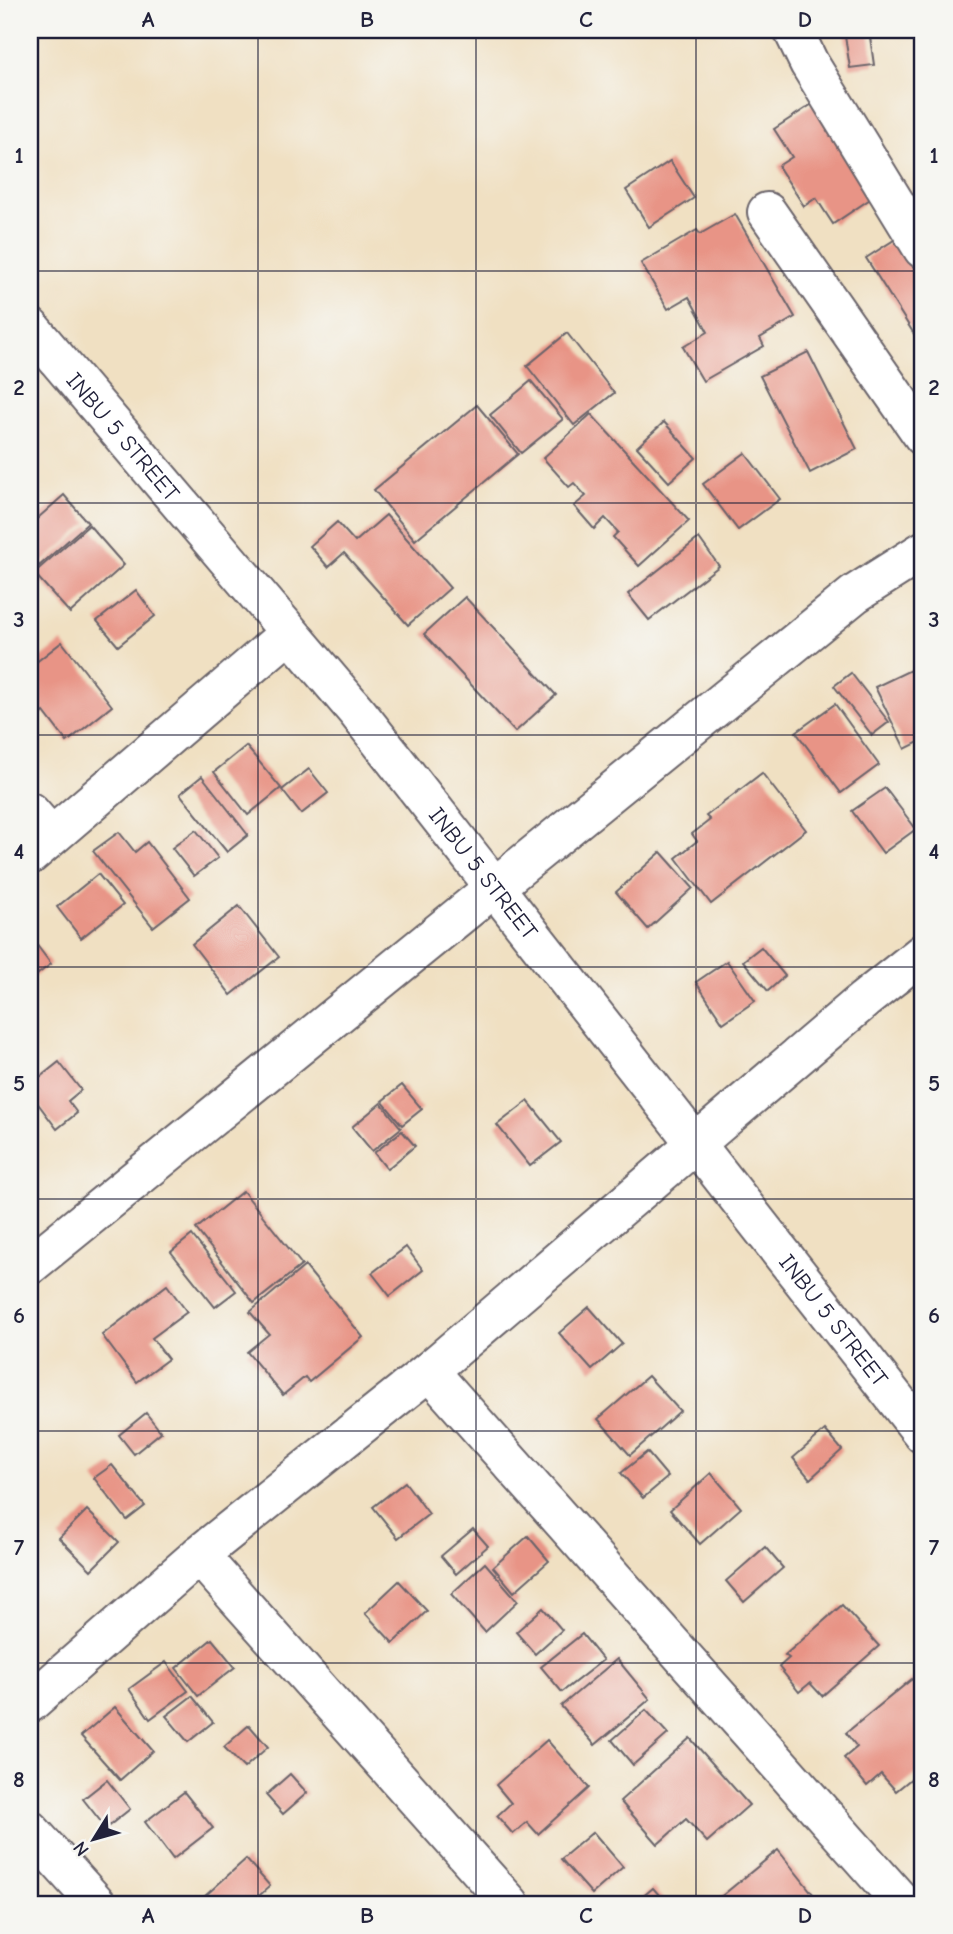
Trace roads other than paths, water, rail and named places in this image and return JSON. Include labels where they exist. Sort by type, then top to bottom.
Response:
[{"type":"street","points":[[793,30],[809,63],[923,249]]},
{"type":"street","points":[[767,212],[923,436]]},
{"type":"street","name":"INBU 5 STREET","points":[[30,327],[288,634],[358,713],[923,1434]]},
{"type":"street","points":[[30,1265],[855,594],[923,551]]},
{"type":"street","points":[[37,834],[288,634]]},
{"type":"street","points":[[30,1703],[199,1555],[429,1371],[864,1000],[923,953]]},
{"type":"street","points":[[429,1371],[905,1897]]},
{"type":"street","points":[[199,1555],[510,1904]]},
{"type":"street","points":[[30,1830],[97,1904]]}]
